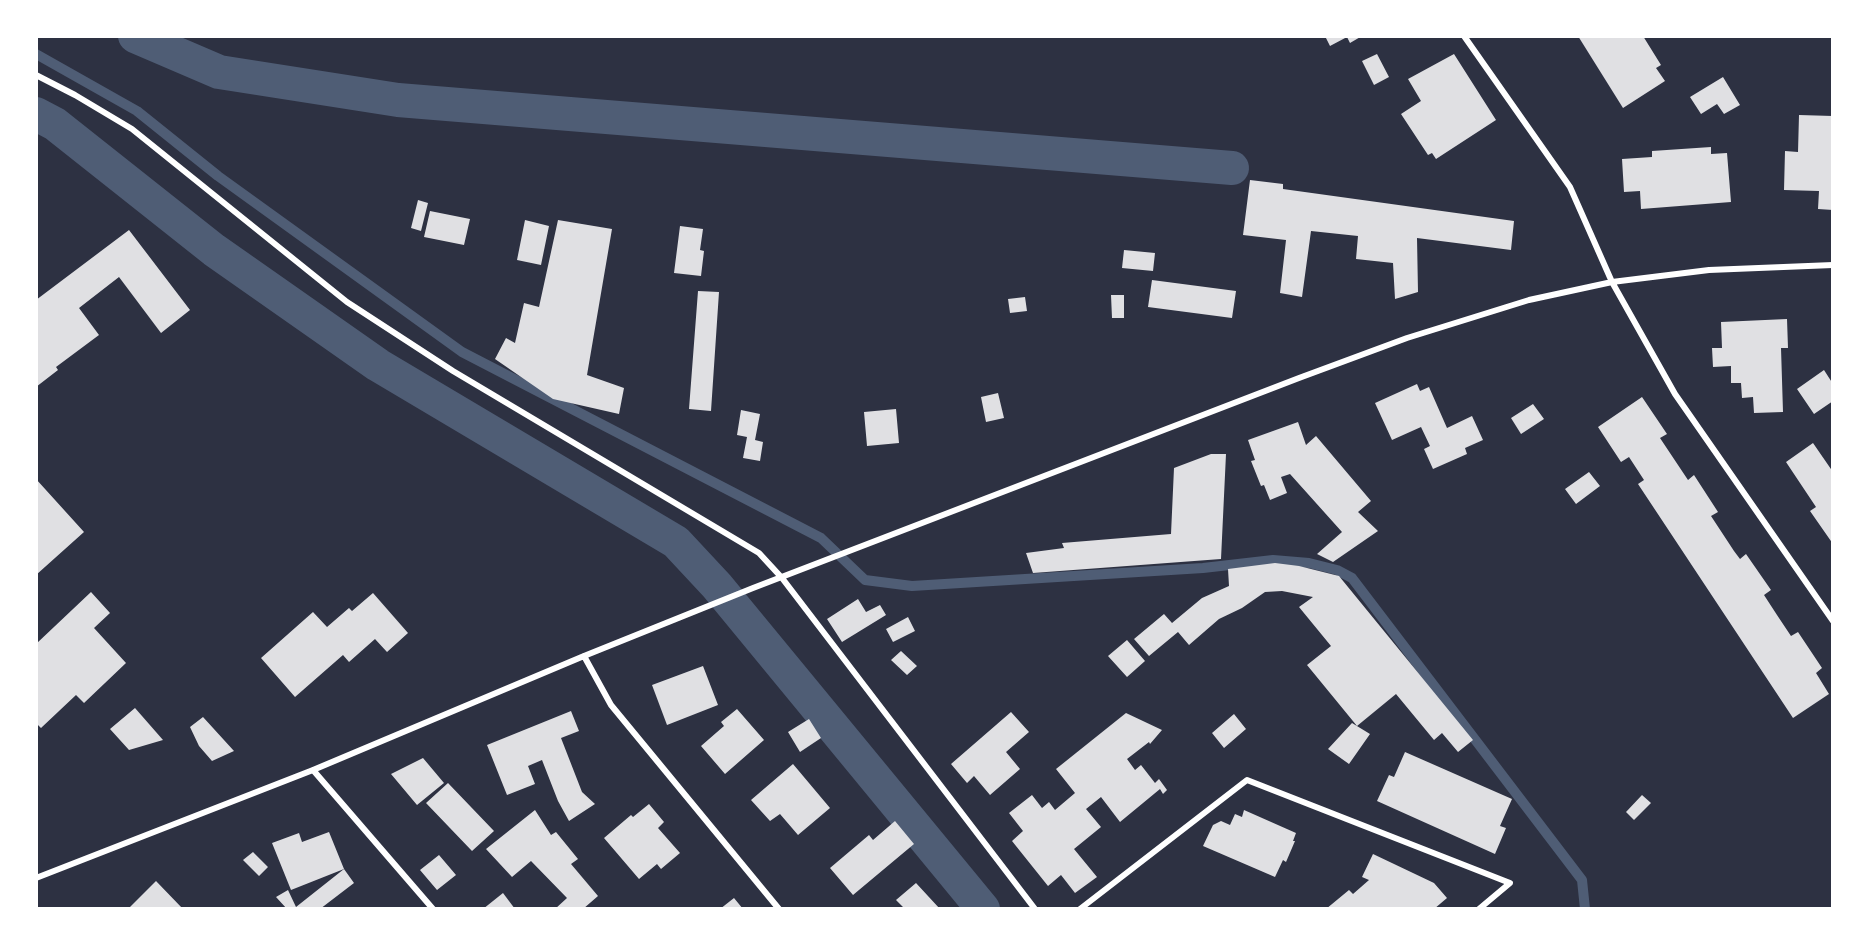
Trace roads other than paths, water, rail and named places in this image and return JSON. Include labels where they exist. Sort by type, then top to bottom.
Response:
[{"type":"street","points":[[1464,36],[1570,187],[1612,282],[1675,394],[1833,621]]},
{"type":"street","points":[[36,75],[75,94],[132,129],[347,302],[453,371],[759,553],[782,578],[1035,909]]},
{"type":"street","points":[[36,878],[313,770],[753,588],[1407,338],[1529,300],[1612,282],[1709,270],[1833,265]]},
{"type":"street","points":[[584,656],[612,705],[779,909]]},
{"type":"street","points":[[313,770],[433,909]]},
{"type":"street","points":[[1080,909],[1247,780],[1510,883],[1479,909]]},
{"type":"waterway","points":[[135,36],[219,72],[398,100],[1232,168]]},
{"type":"waterway","points":[[36,54],[137,111],[218,176],[462,352],[821,538],[865,580],[912,586],[1203,568],[1273,560],[1309,563],[1337,570],[1352,578],[1582,880],[1585,909]]},
{"type":"waterway","points":[[36,114],[55,124],[214,250],[378,365],[676,542],[717,586],[983,909]]}]
